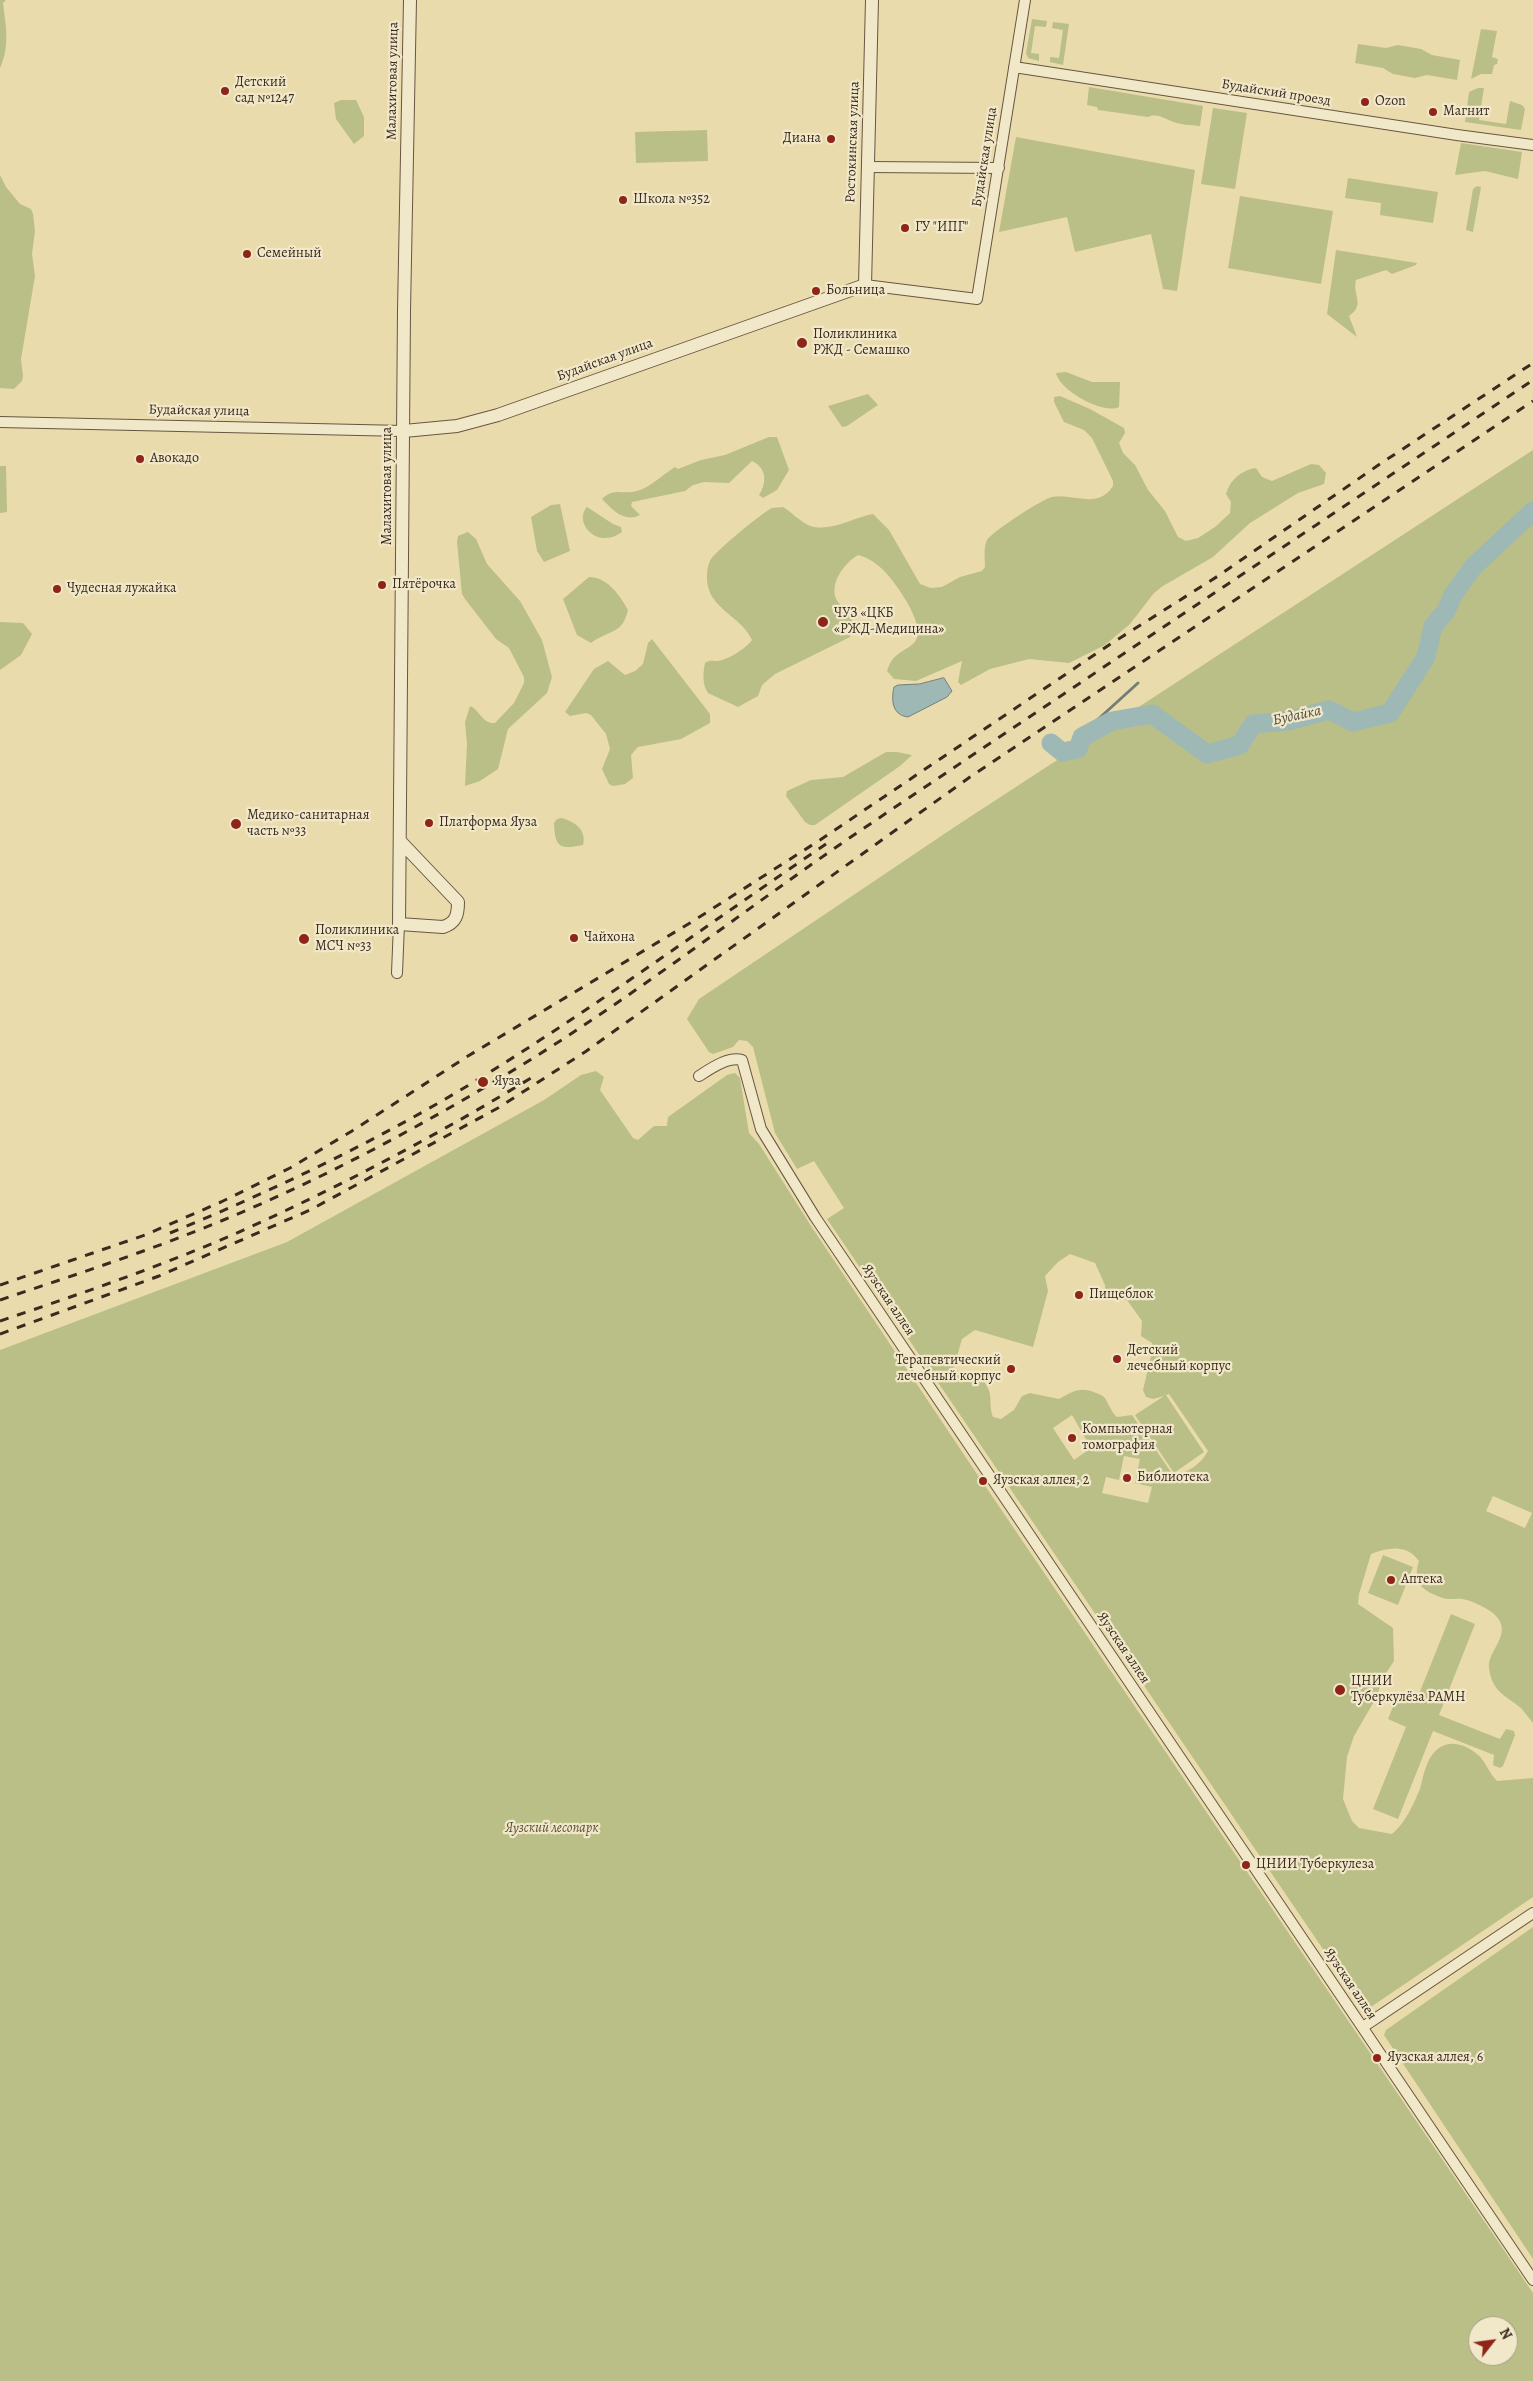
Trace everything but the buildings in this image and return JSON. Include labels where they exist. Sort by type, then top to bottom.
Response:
[{"type":"street","name":"Малахитовая улица","points":[[397,973],[400,924],[404,302],[410,0]]},
{"type":"street","name":"Ростокинская улица","points":[[865,285],[872,0]]},
{"type":"street","name":"Будайская улица","points":[[0,422],[404,430],[457,426],[498,415],[653,358],[865,285],[977,299],[1026,0]]},
{"type":"street","name":"Будайский проезд","points":[[1014,67],[1533,145]]},
{"type":"street","points":[[867,167],[999,168]]},
{"type":"street","points":[[400,841],[458,902],[457,916],[450,926],[443,928],[400,924]]},
{"type":"street","name":"Яузская аллея","points":[[699,1076],[712,1067],[736,1058],[742,1060],[745,1064],[761,1129],[815,1217],[1533,2280]]},
{"type":"street","points":[[1363,2027],[1533,1913]]},
{"type":"green space","points":[[0,0],[6,0],[3,3],[6,44],[0,68]]},
{"type":"green space","points":[[1032,19],[1047,21],[1046,27],[1035,26],[1031,53],[1039,54],[1039,61],[1028,58],[1026,53]]},
{"type":"green space","points":[[1053,22],[1069,24],[1063,65],[1050,62],[1050,57],[1059,58],[1063,30],[1052,28]]},
{"type":"green space","points":[[1481,29],[1497,31],[1492,57],[1498,59],[1497,64],[1494,65],[1492,74],[1481,74],[1471,79]]},
{"type":"green space","points":[[1358,44],[1386,48],[1398,45],[1421,49],[1432,55],[1460,60],[1457,80],[1427,75],[1415,78],[1393,74],[1383,68],[1355,63]]},
{"type":"green space","points":[[1089,87],[1203,106],[1200,126],[1185,125],[1157,116],[1148,117],[1098,110],[1097,107],[1087,105]]},
{"type":"green space","points":[[1478,88],[1484,88],[1479,120],[1506,124],[1510,101],[1522,105],[1525,109],[1521,130],[1465,122],[1469,92]]},
{"type":"green space","points":[[341,100],[356,100],[364,117],[364,136],[354,144],[336,119],[334,103]]},
{"type":"green space","points":[[1213,108],[1247,113],[1235,189],[1201,184]]},
{"type":"green space","points":[[707,130],[708,161],[636,163],[635,132]]},
{"type":"green space","points":[[1016,137],[1195,170],[1177,291],[1163,289],[1151,234],[1075,252],[1067,217],[999,232]]},
{"type":"green space","points":[[1461,143],[1522,152],[1518,179],[1485,171],[1455,175]]},
{"type":"green space","points":[[0,175],[6,187],[20,204],[31,209],[35,231],[32,254],[35,276],[21,359],[23,376],[22,381],[14,389],[0,388]]},
{"type":"green space","points":[[1348,178],[1438,192],[1433,223],[1380,215],[1381,203],[1345,198]]},
{"type":"green space","points":[[1477,186],[1481,187],[1473,232],[1466,230],[1473,189]]},
{"type":"green space","points":[[1240,196],[1333,211],[1321,284],[1228,268]]},
{"type":"green space","points":[[1336,250],[1417,263],[1392,274],[1386,270],[1356,280],[1358,304],[1354,312],[1349,316],[1357,337],[1327,314]]},
{"type":"green space","points":[[1066,372],[1092,382],[1120,382],[1119,407],[1112,409],[1093,404],[1073,393],[1059,380],[1056,373]]},
{"type":"green space","points":[[868,394],[878,405],[847,426],[842,427],[828,406]]},
{"type":"green space","points":[[1060,396],[1090,409],[1124,428],[1125,433],[1119,443],[1123,453],[1135,465],[1148,490],[1165,511],[1178,537],[1186,541],[1198,538],[1215,527],[1230,513],[1231,502],[1226,494],[1230,484],[1241,473],[1256,468],[1262,477],[1272,481],[1311,464],[1319,465],[1326,473],[1324,484],[1298,493],[1250,523],[1213,557],[1154,593],[1130,624],[1105,645],[1069,663],[1029,659],[990,669],[961,685],[958,682],[962,661],[916,681],[894,679],[887,671],[894,658],[911,646],[917,638],[916,622],[900,590],[886,573],[873,562],[858,555],[847,563],[836,582],[835,589],[835,596],[838,602],[852,620],[850,637],[775,674],[762,685],[758,696],[738,707],[708,693],[704,678],[705,663],[721,660],[736,654],[752,640],[744,628],[718,604],[711,594],[707,580],[708,565],[713,556],[772,508],[783,507],[808,525],[824,528],[873,514],[889,530],[920,584],[931,588],[942,587],[960,577],[982,571],[985,567],[987,540],[1007,523],[1038,503],[1060,496],[1093,499],[1107,493],[1113,486],[1113,481],[1092,438],[1084,430],[1064,422],[1054,402],[1054,397]]},
{"type":"green space","points":[[769,437],[777,437],[789,470],[777,490],[763,498],[759,495],[764,481],[763,472],[752,461],[729,483],[704,482],[693,485],[685,491],[632,502],[631,506],[640,515],[634,517],[619,514],[602,499],[614,492],[632,492],[642,489],[675,467],[678,469],[701,460],[725,455]]},
{"type":"green space","points":[[1533,450],[1533,1723],[1521,1708],[1500,1692],[1493,1683],[1489,1668],[1490,1661],[1499,1641],[1502,1628],[1500,1621],[1494,1614],[1470,1601],[1444,1598],[1423,1588],[1417,1577],[1419,1561],[1403,1549],[1384,1550],[1371,1554],[1359,1594],[1358,1604],[1393,1628],[1394,1661],[1383,1678],[1376,1698],[1354,1736],[1347,1757],[1343,1799],[1352,1821],[1359,1828],[1392,1834],[1405,1819],[1412,1807],[1430,1758],[1447,1744],[1461,1745],[1477,1754],[1497,1781],[1533,1778],[1533,1897],[1365,2011],[827,1219],[844,1208],[814,1161],[797,1169],[775,1133],[753,1047],[747,1041],[739,1040],[733,1047],[713,1054],[709,1052],[687,1019],[699,999],[956,826]],"holes":[[[1070,1254],[1095,1263],[1105,1285],[1105,1293],[1111,1298],[1127,1300],[1142,1321],[1141,1336],[1152,1343],[1153,1348],[1143,1390],[1146,1397],[1153,1399],[1164,1396],[1135,1415],[1174,1473],[1204,1452],[1166,1395],[1169,1394],[1208,1451],[1194,1467],[1173,1475],[1132,1415],[1117,1417],[1104,1397],[1099,1394],[1081,1390],[1059,1399],[1030,1393],[1022,1396],[1014,1410],[1001,1419],[993,1417],[990,1393],[981,1378],[953,1370],[962,1339],[975,1330],[1033,1347],[1048,1291],[1045,1276],[1058,1262]],[[1072,1415],[1091,1448],[1074,1460],[1053,1428]],[[1124,1456],[1140,1459],[1135,1483],[1152,1487],[1148,1503],[1102,1493],[1106,1477],[1119,1480]],[[1493,1496],[1532,1513],[1525,1528],[1486,1511]]]},
{"type":"green space","points":[[0,466],[6,466],[7,512],[0,513]]},
{"type":"green space","points":[[560,504],[570,551],[544,562],[537,551],[531,517],[551,505]]},
{"type":"green space","points":[[587,507],[621,527],[622,532],[612,537],[604,538],[590,532],[585,526],[583,519],[583,513]]},
{"type":"green space","points":[[468,532],[476,539],[487,564],[520,601],[542,640],[552,677],[547,693],[508,729],[498,769],[480,781],[465,786],[467,744],[465,722],[470,706],[484,719],[495,723],[514,703],[524,683],[524,677],[509,648],[496,639],[462,594],[457,542],[458,536]]},
{"type":"green space","points":[[589,577],[607,583],[617,593],[628,610],[619,628],[591,643],[577,635],[563,599]]},
{"type":"green space","points":[[0,622],[23,623],[32,634],[21,655],[0,670]]},
{"type":"green space","points":[[652,639],[710,714],[710,723],[681,739],[638,747],[631,755],[633,778],[625,784],[613,786],[609,784],[602,769],[610,749],[606,734],[591,715],[586,713],[570,716],[565,712],[594,669],[608,661],[625,675],[635,671],[643,664],[648,643]]},
{"type":"green space","points":[[886,752],[912,755],[900,766],[815,825],[805,822],[786,796],[787,791],[811,780],[843,777]]},
{"type":"green space","points":[[562,818],[579,827],[583,835],[583,845],[564,847],[557,842],[554,823],[557,819]]},
{"type":"green space","name":"Яузский лесопарк","points":[[596,1071],[604,1077],[600,1090],[633,1138],[638,1140],[654,1126],[667,1126],[668,1117],[727,1075],[735,1073],[740,1078],[749,1133],[759,1144],[813,1229],[975,1471],[1533,2293],[1533,2381],[0,2381],[0,1350],[287,1242],[544,1100],[581,1075]]},
{"type":"green space","name":"Аптека","points":[[1383,1555],[1413,1567],[1398,1605],[1368,1593]]},
{"type":"green space","points":[[1451,1614],[1475,1624],[1439,1715],[1500,1739],[1506,1729],[1514,1731],[1515,1735],[1503,1766],[1500,1768],[1493,1765],[1494,1755],[1433,1731],[1398,1819],[1373,1809],[1406,1727],[1388,1719],[1399,1692],[1417,1699]]},
{"type":"green space","points":[[1533,1927],[1533,2259],[1384,2035],[1386,2030]]},
{"type":"water","points":[[944,678],[952,691],[947,697],[908,717],[903,716],[896,710],[893,702],[894,687]]},
{"type":"waterway","name":"Будайка","points":[[1051,743],[1062,752],[1078,749],[1082,737],[1112,721],[1152,714],[1207,754],[1240,745],[1253,724],[1288,721],[1329,710],[1353,722],[1390,713],[1426,657],[1433,626],[1446,611],[1453,595],[1473,567],[1533,511]]},
{"type":"waterway","points":[[1062,752],[1138,683]]},
{"type":"railway","points":[[0,1285],[145,1235],[221,1202],[290,1168],[352,1131],[468,1056],[690,923],[820,840],[1109,645],[1218,576],[1377,466],[1533,363]]},
{"type":"railway","points":[[0,1300],[167,1242],[259,1205],[372,1150],[517,1068],[608,1009],[873,822],[1533,380]]},
{"type":"railway","points":[[0,1334],[159,1276],[310,1210],[498,1108],[585,1052],[970,777],[1533,401]]},
{"type":"railway","points":[[170,1233],[250,1199],[368,1142],[445,1099],[569,1021],[826,844]]},
{"type":"railway","points":[[0,1321],[145,1270],[230,1236],[383,1162],[531,1078]]},
{"type":"place","name":"Детский сад №1247","points":[[225,91]]},
{"type":"place","name":"Ozon","points":[[1365,102]]},
{"type":"place","name":"Магнит","points":[[1433,112]]},
{"type":"place","name":"Диана","points":[[831,139]]},
{"type":"place","name":"Школа №352","points":[[623,200]]},
{"type":"place","name":"ГУ \"ИПГ\"","points":[[905,228]]},
{"type":"place","name":"Семейный","points":[[247,254]]},
{"type":"place","name":"Больница","points":[[816,291]]},
{"type":"place","name":"Поликлиника РЖД - Семашко","points":[[802,343]]},
{"type":"place","name":"Авокадо","points":[[140,459]]},
{"type":"place","name":"Пятёрочка","points":[[382,585]]},
{"type":"place","name":"Чудесная лужайка","points":[[57,589]]},
{"type":"place","name":"ЧУЗ «ЦКБ «РЖД-Медицина»","points":[[823,622]]},
{"type":"place","name":"Платформа Яуза","points":[[429,823]]},
{"type":"place","name":"Медико-санитарная часть №33","points":[[236,824]]},
{"type":"place","name":"Чайхона","points":[[574,938]]},
{"type":"place","name":"Поликлиника МСЧ №33","points":[[304,939]]},
{"type":"place","name":"Яуза","points":[[483,1082]]},
{"type":"place","name":"Пищеблок","points":[[1079,1295]]},
{"type":"place","name":"Детский лечебный корпус","points":[[1117,1359]]},
{"type":"place","name":"Терапевтический лечебный корпус","points":[[1011,1369]]},
{"type":"place","name":"Компьютерная томография","points":[[1072,1438]]},
{"type":"place","name":"Библиотека","points":[[1127,1478]]},
{"type":"place","name":"Яузская аллея, 2","points":[[983,1481]]},
{"type":"place","name":"Аптека","points":[[1391,1580]]},
{"type":"place","name":"ЦНИИ Туберкулёза РАМН","points":[[1340,1690]]},
{"type":"place","name":"ЦНИИ Туберкулеза","points":[[1246,1865]]},
{"type":"place","name":"Яузская аллея, 6","points":[[1377,2058]]}]
